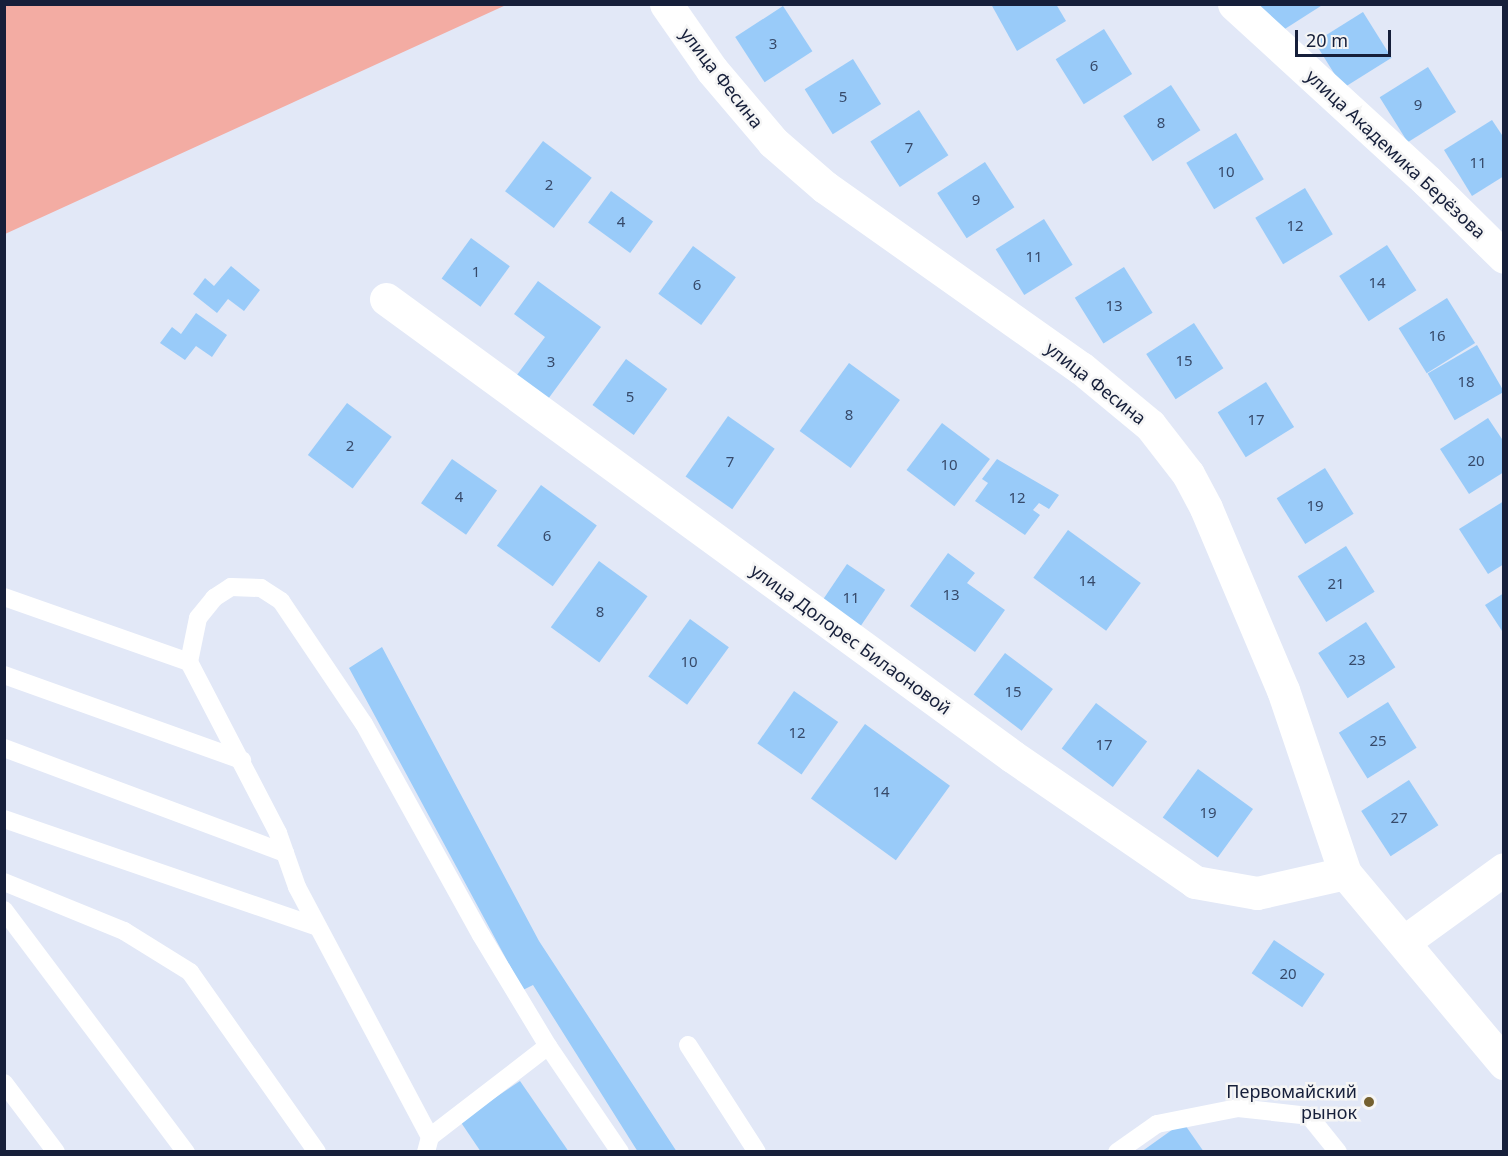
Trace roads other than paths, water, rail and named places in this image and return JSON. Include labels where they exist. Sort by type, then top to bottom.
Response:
[{"type":"street","name":"улица Фесина","points":[[666,4],[712,70],[781,150],[825,188],[1081,368],[1150,424],[1188,474],[1206,508],[1282,690],[1345,873],[1405,941],[1503,1063]]},
{"type":"street","name":"улица Академика Берёзова","points":[[1234,4],[1427,181],[1503,257]]},
{"type":"street","name":"улица Долорес Билаоновой","points":[[386,300],[1012,756],[1195,882],[1257,893],[1345,873]]},
{"type":"street","points":[[1405,941],[1503,869]]},
{"type":"lane","points":[[548,1046],[428,1144],[318,927],[242,760],[189,662],[198,618],[214,598],[231,586],[261,588],[281,601],[364,724],[481,935],[548,1046],[621,1152]]},
{"type":"lane","points":[[4,597],[189,662]]},
{"type":"lane","points":[[4,675],[242,760]]},
{"type":"lane","points":[[4,748],[285,853]]},
{"type":"lane","points":[[4,819],[318,927]]},
{"type":"lane","points":[[4,882],[124,931],[189,972],[317,1152]]},
{"type":"lane","points":[[4,910],[186,1152]]},
{"type":"lane","points":[[688,1045],[757,1152]]},
{"type":"lane","points":[[4,1083],[56,1152]]},
{"type":"lane","points":[[1117,1152],[1157,1124],[1238,1108],[1309,1116],[1338,1152]]},
{"type":"place","name":"Первомайский рынок","points":[[1369,1102]]}]
